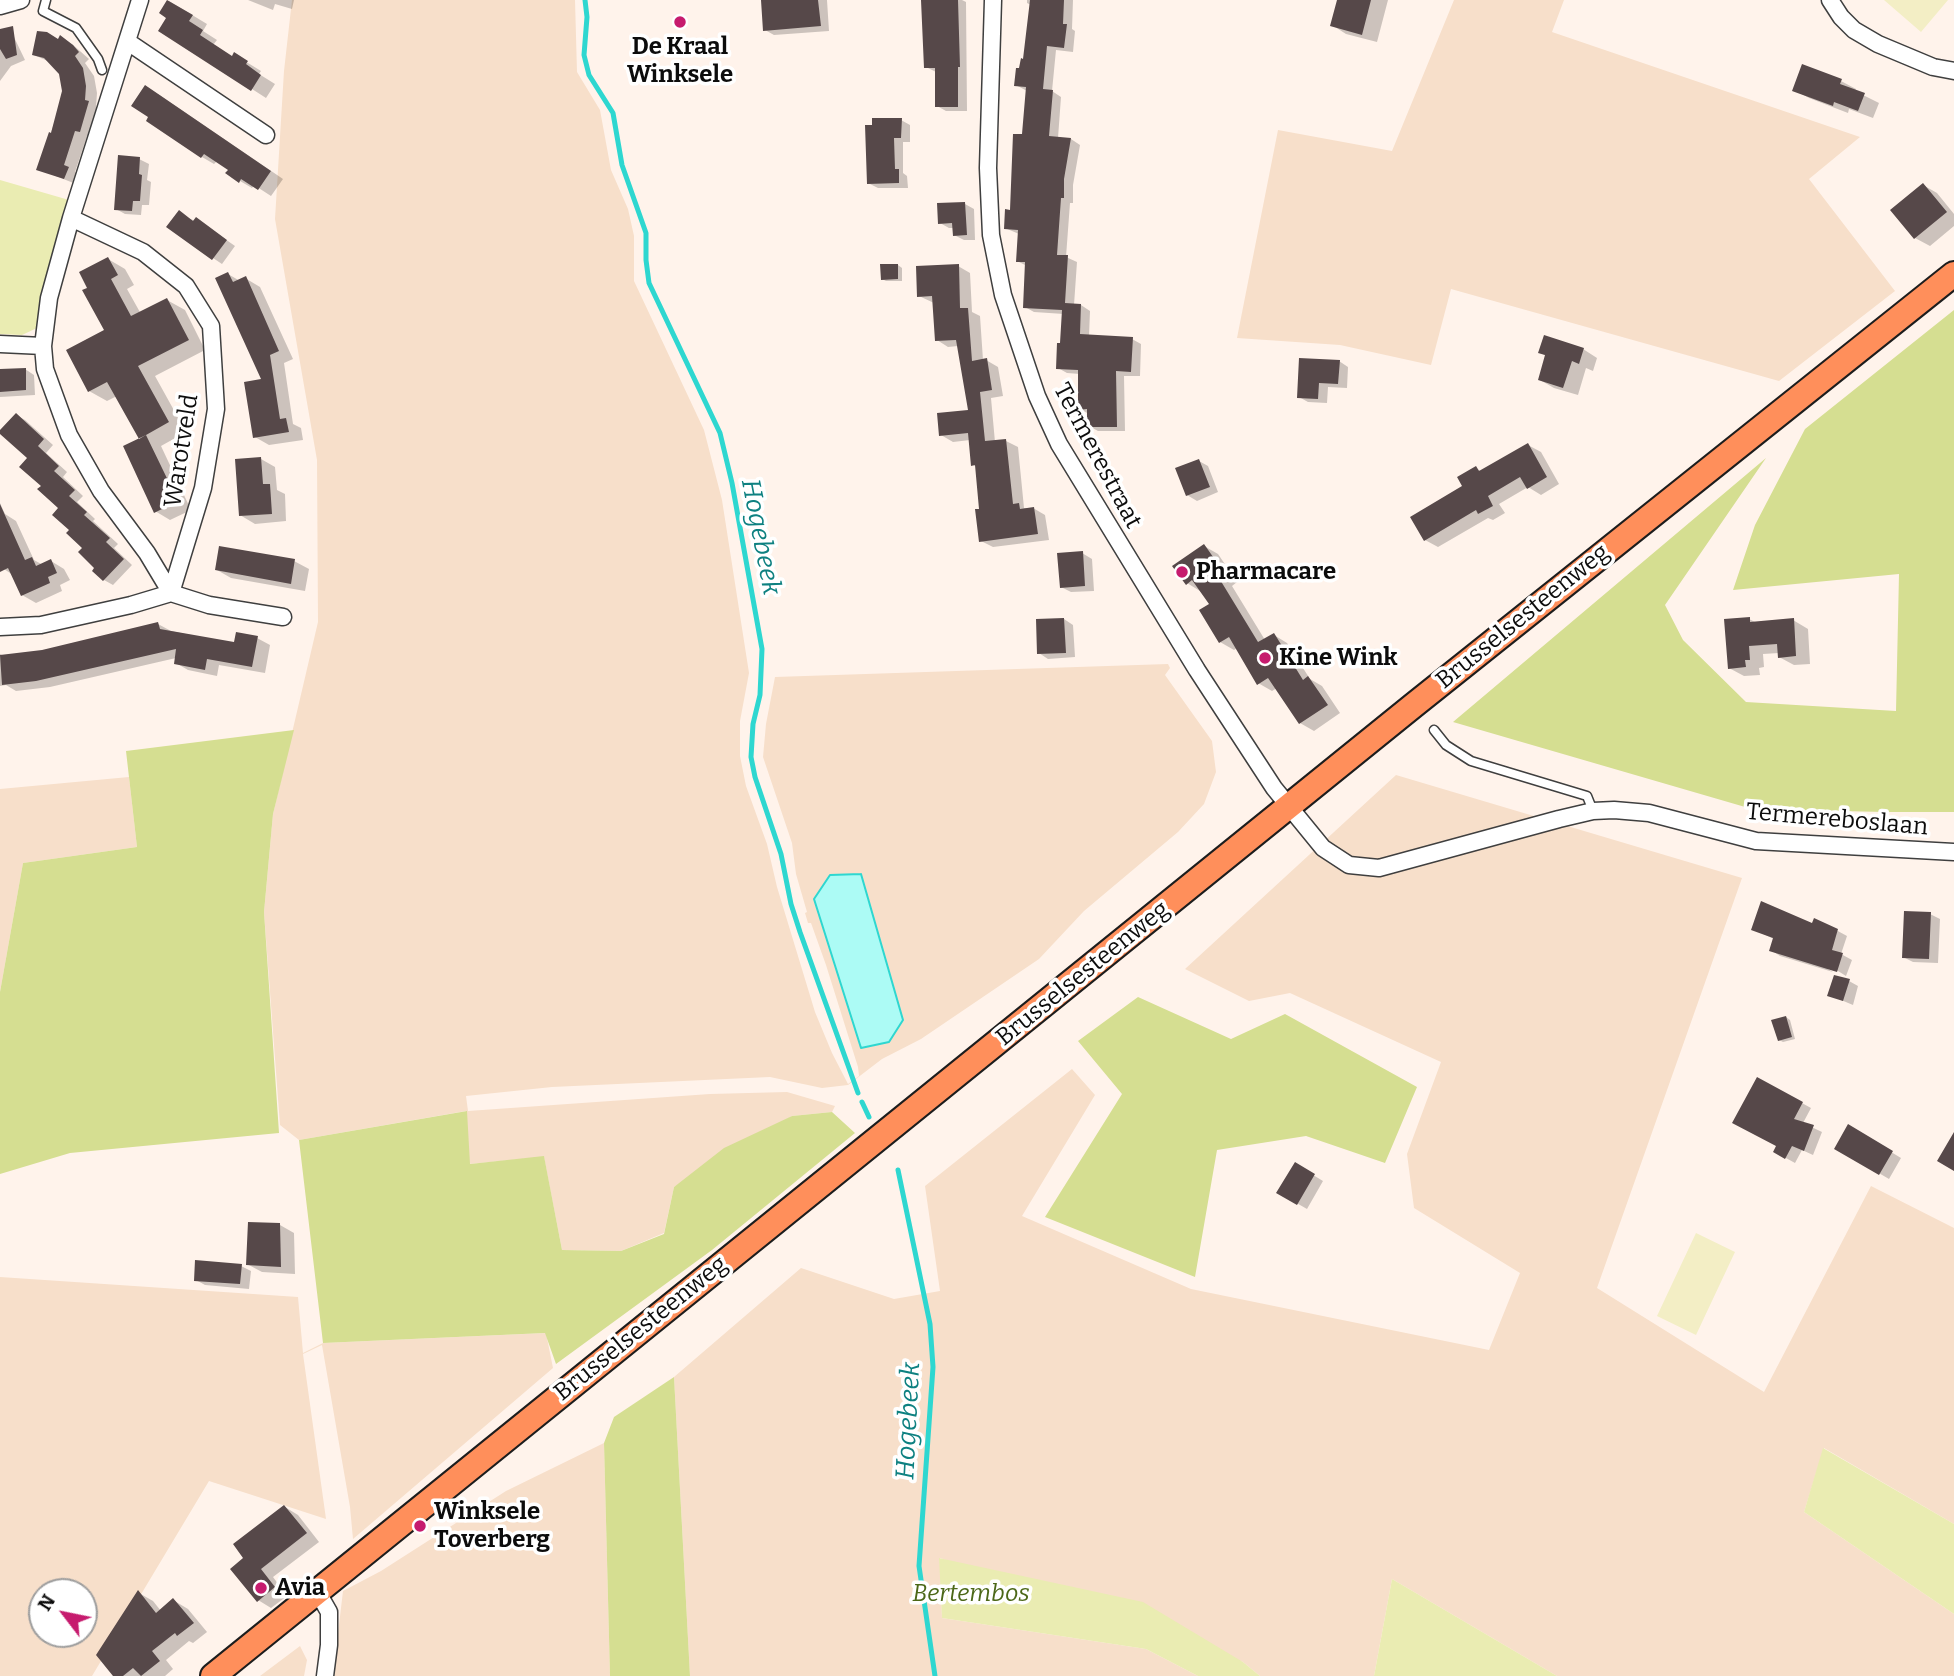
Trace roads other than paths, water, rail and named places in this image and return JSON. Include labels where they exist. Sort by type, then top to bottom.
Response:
[{"type":"main road","name":"Brusselsesteenweg","points":[[213,1676],[1647,518],[1954,274]]},
{"type":"street","points":[[0,6],[21,0]]},
{"type":"street","points":[[140,0],[71,218],[50,298],[43,345],[45,369],[69,435],[101,491],[147,553],[171,593]]},
{"type":"street","name":"Termerestraat","points":[[993,0],[988,168],[991,235],[1003,295],[1037,396],[1059,444],[1196,670],[1289,807]]},
{"type":"street","points":[[1830,0],[1854,30],[1878,44],[1924,63],[1954,71]]},
{"type":"street","points":[[128,43],[266,135]]},
{"type":"street","name":"Warotveld","points":[[71,218],[143,252],[186,286],[211,326],[216,409],[203,488],[171,593]]},
{"type":"street","points":[[0,344],[43,345]]},
{"type":"street","points":[[0,627],[41,625],[171,593],[209,605],[283,617]]},
{"type":"street","name":"Termereboslaan","points":[[1289,807],[1330,854],[1349,865],[1369,868],[1391,866],[1592,811],[1614,810],[1649,813],[1756,841],[1954,852]]},
{"type":"street","points":[[317,1591],[329,1612],[325,1676]]},
{"type":"lane","points":[[46,0],[43,11],[76,28],[102,69]]},
{"type":"lane","points":[[1434,730],[1446,745],[1471,761],[1587,796],[1592,811]]},
{"type":"water","points":[[861,874],[903,1020],[889,1042],[861,1048],[814,899],[830,875]]},
{"type":"waterway","name":"Hogebeek","points":[[585,0],[587,17],[584,55],[589,75],[613,113],[622,165],[646,233],[649,283],[720,433],[732,483],[762,649],[760,695],[753,724],[751,757],[755,777],[781,854],[791,904],[800,932],[858,1093]]},
{"type":"waterway","name":"Hogebeek","points":[[862,1102],[869,1117]]},
{"type":"waterway","name":"Hogebeek","points":[[898,1170],[930,1324],[933,1367],[919,1566],[935,1676]]},
{"type":"place","name":"De Kraal Winksele","points":[[680,22]]},
{"type":"place","name":"Pharmacare","points":[[1182,572]]},
{"type":"place","name":"Kine Wink","points":[[1265,658]]},
{"type":"place","name":"Winksele Toverberg","points":[[420,1526]]},
{"type":"place","name":"Avia","points":[[261,1588]]},
{"type":"park label","name":"Bertembos","points":[[971,1594]]}]
